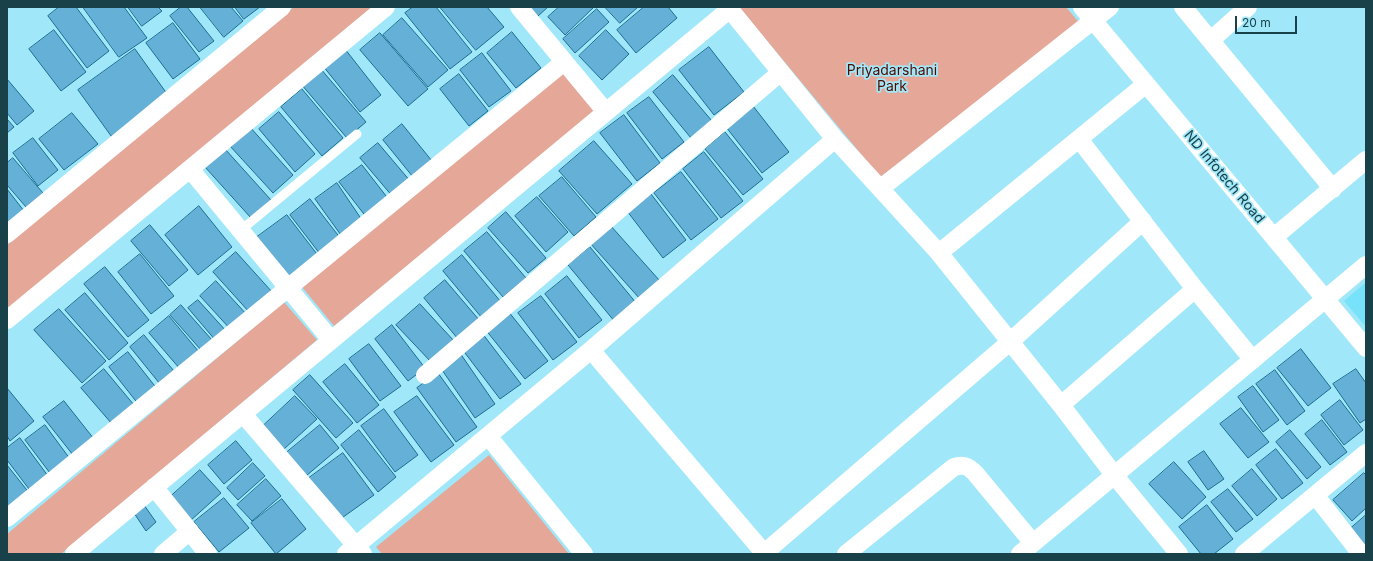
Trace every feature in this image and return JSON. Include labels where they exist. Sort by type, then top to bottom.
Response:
[{"type":"street","points":[[7,234],[282,7]]},
{"type":"street","points":[[7,320],[386,7]]},
{"type":"street","points":[[519,7],[606,112]]},
{"type":"street","name":"ND Infotech Road","points":[[1082,7],[1366,348]]},
{"type":"street","points":[[881,188],[1110,7]]},
{"type":"street","points":[[1183,7],[1333,189]]},
{"type":"street","points":[[1211,40],[1248,7]]},
{"type":"street","points":[[74,554],[729,8],[835,138],[940,253],[1061,405],[1114,476],[1179,554]]},
{"type":"street","points":[[7,518],[564,62]]},
{"type":"street","points":[[425,374],[781,72]]},
{"type":"street","points":[[940,253],[1146,84]]},
{"type":"street","points":[[243,414],[355,551],[488,436],[591,350],[835,138]]},
{"type":"street","points":[[1080,138],[1195,289],[1253,360]]},
{"type":"street","points":[[1274,237],[1366,160]]},
{"type":"street","points":[[190,169],[331,340]]},
{"type":"street","points":[[591,350],[764,554],[1010,341],[1143,222]]},
{"type":"street","points":[[846,554],[954,467],[960,465],[968,466],[976,473],[1026,549],[1366,265]]},
{"type":"street","points":[[1061,405],[1195,289]]},
{"type":"street","points":[[488,436],[584,554]]},
{"type":"street","points":[[1244,554],[1366,453]]},
{"type":"street","points":[[154,487],[208,554]]},
{"type":"street","points":[[1315,495],[1361,554]]},
{"type":"street","points":[[162,554],[190,531]]},
{"type":"lane","points":[[241,230],[357,134]]},
{"type":"shaded area","points":[[1366,282],[1366,327],[1344,301]]},
{"type":"green space","points":[[294,7],[372,7],[7,310],[7,245]]},
{"type":"green space","name":"Priyadarshani Park","points":[[739,7],[1066,7],[1083,27],[880,177]]},
{"type":"green space","points":[[564,72],[596,111],[334,326],[302,287]]},
{"type":"green space","points":[[284,302],[317,340],[61,554],[7,554],[7,534]]},
{"type":"green space","points":[[489,455],[569,554],[382,554],[376,547]]},
{"type":"building","points":[[59,7],[76,7],[109,51],[87,68],[48,16]]},
{"type":"building","points":[[83,7],[124,7],[147,38],[119,57]]},
{"type":"building","points":[[128,7],[158,7],[162,11],[142,26]]},
{"type":"building","points":[[181,7],[187,7],[214,41],[199,52],[170,16]]},
{"type":"building","points":[[200,7],[231,7],[243,21],[224,37]]},
{"type":"building","points":[[235,7],[260,7],[244,19]]},
{"type":"building","points":[[413,7],[436,7],[472,52],[450,69],[405,13]]},
{"type":"building","points":[[440,7],[487,7],[504,27],[476,50]]},
{"type":"building","points":[[530,7],[548,7],[538,16]]},
{"type":"building","points":[[559,7],[594,7],[565,35],[548,17]]},
{"type":"building","points":[[605,7],[638,7],[620,23]]},
{"type":"building","points":[[644,7],[668,7],[677,18],[636,53],[617,30]]},
{"type":"building","points":[[597,9],[609,22],[575,53],[563,39]]},
{"type":"building","points":[[402,18],[448,70],[428,87],[383,35]]},
{"type":"building","points":[[173,23],[200,59],[173,79],[146,43]]},
{"type":"building","points":[[54,30],[86,72],[61,91],[29,49]]},
{"type":"building","points":[[606,30],[629,54],[602,80],[579,56]]},
{"type":"building","points":[[512,32],[541,68],[516,88],[487,53]]},
{"type":"building","points":[[380,33],[428,89],[408,106],[360,50]]},
{"type":"building","points":[[709,47],[744,92],[714,115],[679,70]]},
{"type":"building","points":[[135,49],[170,98],[114,140],[78,90]]},
{"type":"building","points":[[345,49],[381,95],[360,112],[323,66]]},
{"type":"building","points":[[482,53],[511,91],[489,107],[460,70]]},
{"type":"building","points":[[320,68],[366,122],[347,138],[301,84]]},
{"type":"building","points":[[459,74],[488,111],[469,126],[440,89]]},
{"type":"building","points":[[673,75],[712,121],[691,138],[653,92]]},
{"type":"building","points":[[7,79],[34,111],[17,125],[7,113]]},
{"type":"building","points":[[302,89],[343,138],[322,156],[281,107]]},
{"type":"building","points":[[649,97],[684,142],[662,159],[627,113]]},
{"type":"building","points":[[753,106],[789,152],[762,173],[726,127]]},
{"type":"building","points":[[279,112],[315,154],[295,172],[259,129]]},
{"type":"building","points":[[72,113],[98,144],[64,170],[39,139]]},
{"type":"building","points":[[624,115],[660,163],[637,181],[600,133]]},
{"type":"building","points":[[7,119],[14,127],[7,133]]},
{"type":"building","points":[[402,124],[432,161],[413,177],[383,140]]},
{"type":"building","points":[[249,126],[293,175],[273,193],[229,145]]},
{"type":"building","points":[[725,132],[763,179],[743,195],[705,149]]},
{"type":"building","points":[[33,138],[58,170],[38,186],[13,153]]},
{"type":"building","points":[[594,141],[632,184],[597,214],[559,171]]},
{"type":"building","points":[[378,143],[411,182],[393,197],[360,158]]},
{"type":"building","points":[[225,149],[271,200],[251,218],[205,167]]},
{"type":"building","points":[[704,152],[743,201],[721,218],[683,169]]},
{"type":"building","points":[[13,158],[43,193],[26,207],[7,185],[7,163]]},
{"type":"building","points":[[362,165],[390,201],[367,218],[339,182]]},
{"type":"building","points":[[681,172],[718,219],[691,240],[654,193]]},
{"type":"building","points":[[562,177],[596,217],[574,236],[539,196]]},
{"type":"building","points":[[337,183],[364,223],[343,238],[315,199]]},
{"type":"building","points":[[7,189],[24,211],[7,224]]},
{"type":"building","points":[[651,194],[686,240],[663,258],[627,211]]},
{"type":"building","points":[[537,197],[568,232],[546,252],[515,216]]},
{"type":"building","points":[[310,199],[341,239],[320,254],[290,215]]},
{"type":"building","points":[[199,206],[232,247],[198,275],[165,235]]},
{"type":"building","points":[[506,212],[546,258],[528,273],[488,228]]},
{"type":"building","points":[[287,215],[320,258],[291,281],[257,237]]},
{"type":"building","points":[[150,225],[188,270],[169,286],[131,241]]},
{"type":"building","points":[[610,225],[660,281],[640,299],[590,243]]},
{"type":"building","points":[[487,232],[526,278],[503,297],[464,251]]},
{"type":"building","points":[[590,247],[637,304],[615,322],[568,265]]},
{"type":"building","points":[[236,252],[273,293],[250,313],[213,272]]},
{"type":"building","points":[[140,254],[174,296],[151,314],[118,272]]},
{"type":"building","points":[[462,255],[501,302],[482,318],[443,271]]},
{"type":"building","points":[[105,267],[149,320],[128,337],[84,284]]},
{"type":"building","points":[[567,276],[602,320],[579,338],[545,294]]},
{"type":"building","points":[[445,280],[480,321],[458,339],[424,298]]},
{"type":"building","points":[[216,281],[248,316],[232,331],[200,296]]},
{"type":"building","points":[[85,293],[128,343],[109,360],[65,310]]},
{"type":"building","points":[[541,296],[577,342],[553,360],[518,313]]},
{"type":"building","points":[[198,300],[227,332],[216,341],[188,308]]},
{"type":"building","points":[[420,304],[455,342],[432,363],[396,325]]},
{"type":"building","points":[[181,305],[212,340],[201,350],[170,315]]},
{"type":"building","points":[[59,309],[106,361],[82,383],[34,330]]},
{"type":"building","points":[[508,311],[548,361],[525,379],[485,329]]},
{"type":"building","points":[[169,316],[199,352],[180,369],[149,333]]},
{"type":"building","points":[[392,325],[425,368],[408,381],[375,339]]},
{"type":"building","points":[[482,333],[521,384],[500,399],[462,349]]},
{"type":"building","points":[[144,335],[174,371],[160,384],[130,347]]},
{"type":"building","points":[[369,344],[401,386],[380,401],[349,359]]},
{"type":"building","points":[[1301,349],[1331,388],[1308,406],[1277,368]]},
{"type":"building","points":[[128,352],[158,390],[139,405],[109,367]]},
{"type":"building","points":[[460,353],[495,404],[475,418],[440,367]]},
{"type":"building","points":[[345,364],[379,405],[357,423],[323,382]]},
{"type":"building","points":[[104,369],[134,405],[112,424],[81,388]]},
{"type":"building","points":[[1356,369],[1366,383],[1366,419],[1360,423],[1333,384]]},
{"type":"building","points":[[1275,370],[1305,411],[1287,425],[1256,384]]},
{"type":"building","points":[[438,373],[477,427],[456,442],[417,388]]},
{"type":"building","points":[[310,375],[353,423],[336,438],[293,390]]},
{"type":"building","points":[[1253,386],[1279,420],[1263,432],[1238,397]]},
{"type":"building","points":[[7,388],[34,421],[10,441],[7,436]]},
{"type":"building","points":[[295,396],[317,419],[284,449],[263,426]]},
{"type":"building","points":[[417,396],[454,445],[431,462],[394,412]]},
{"type":"building","points":[[1340,400],[1363,430],[1344,445],[1321,415]]},
{"type":"building","points":[[64,401],[94,439],[73,455],[43,417]]},
{"type":"building","points":[[1241,408],[1269,442],[1248,458],[1220,424]]},
{"type":"building","points":[[384,409],[418,455],[395,472],[361,426]]},
{"type":"building","points":[[1322,420],[1347,452],[1330,465],[1305,434]]},
{"type":"building","points":[[45,425],[73,463],[53,477],[25,440]]},
{"type":"building","points":[[320,425],[339,448],[306,476],[286,453]]},
{"type":"building","points":[[359,430],[396,477],[378,492],[341,445]]},
{"type":"building","points":[[1290,430],[1321,467],[1307,479],[1276,442]]},
{"type":"building","points":[[20,438],[51,480],[32,493],[7,460],[7,448]]},
{"type":"building","points":[[236,441],[252,460],[224,484],[208,465]]},
{"type":"building","points":[[1276,449],[1303,483],[1282,499],[1256,465]]},
{"type":"building","points":[[1204,451],[1224,479],[1208,490],[1188,462]]},
{"type":"building","points":[[343,453],[374,495],[339,520],[309,478]]},
{"type":"building","points":[[1174,462],[1206,497],[1182,519],[1149,484]]},
{"type":"building","points":[[253,463],[265,476],[238,500],[227,488]]},
{"type":"building","points":[[7,465],[30,494],[7,510]]},
{"type":"building","points":[[1252,469],[1277,499],[1257,516],[1232,486]]},
{"type":"building","points":[[200,470],[221,493],[190,521],[169,498]]},
{"type":"building","points":[[1364,473],[1366,475],[1366,508],[1352,521],[1333,500]]},
{"type":"building","points":[[266,479],[281,496],[252,521],[237,505]]},
{"type":"building","points":[[1228,489],[1253,519],[1236,532],[1211,502]]},
{"type":"building","points":[[224,498],[249,528],[219,552],[194,522]]},
{"type":"building","points":[[282,499],[306,529],[276,554],[251,523]]},
{"type":"building","points":[[144,505],[156,522],[146,531],[134,513]]},
{"type":"building","points":[[1207,505],[1233,539],[1214,554],[1201,554],[1179,527]]},
{"type":"building","points":[[1366,515],[1366,548],[1350,529]]}]
